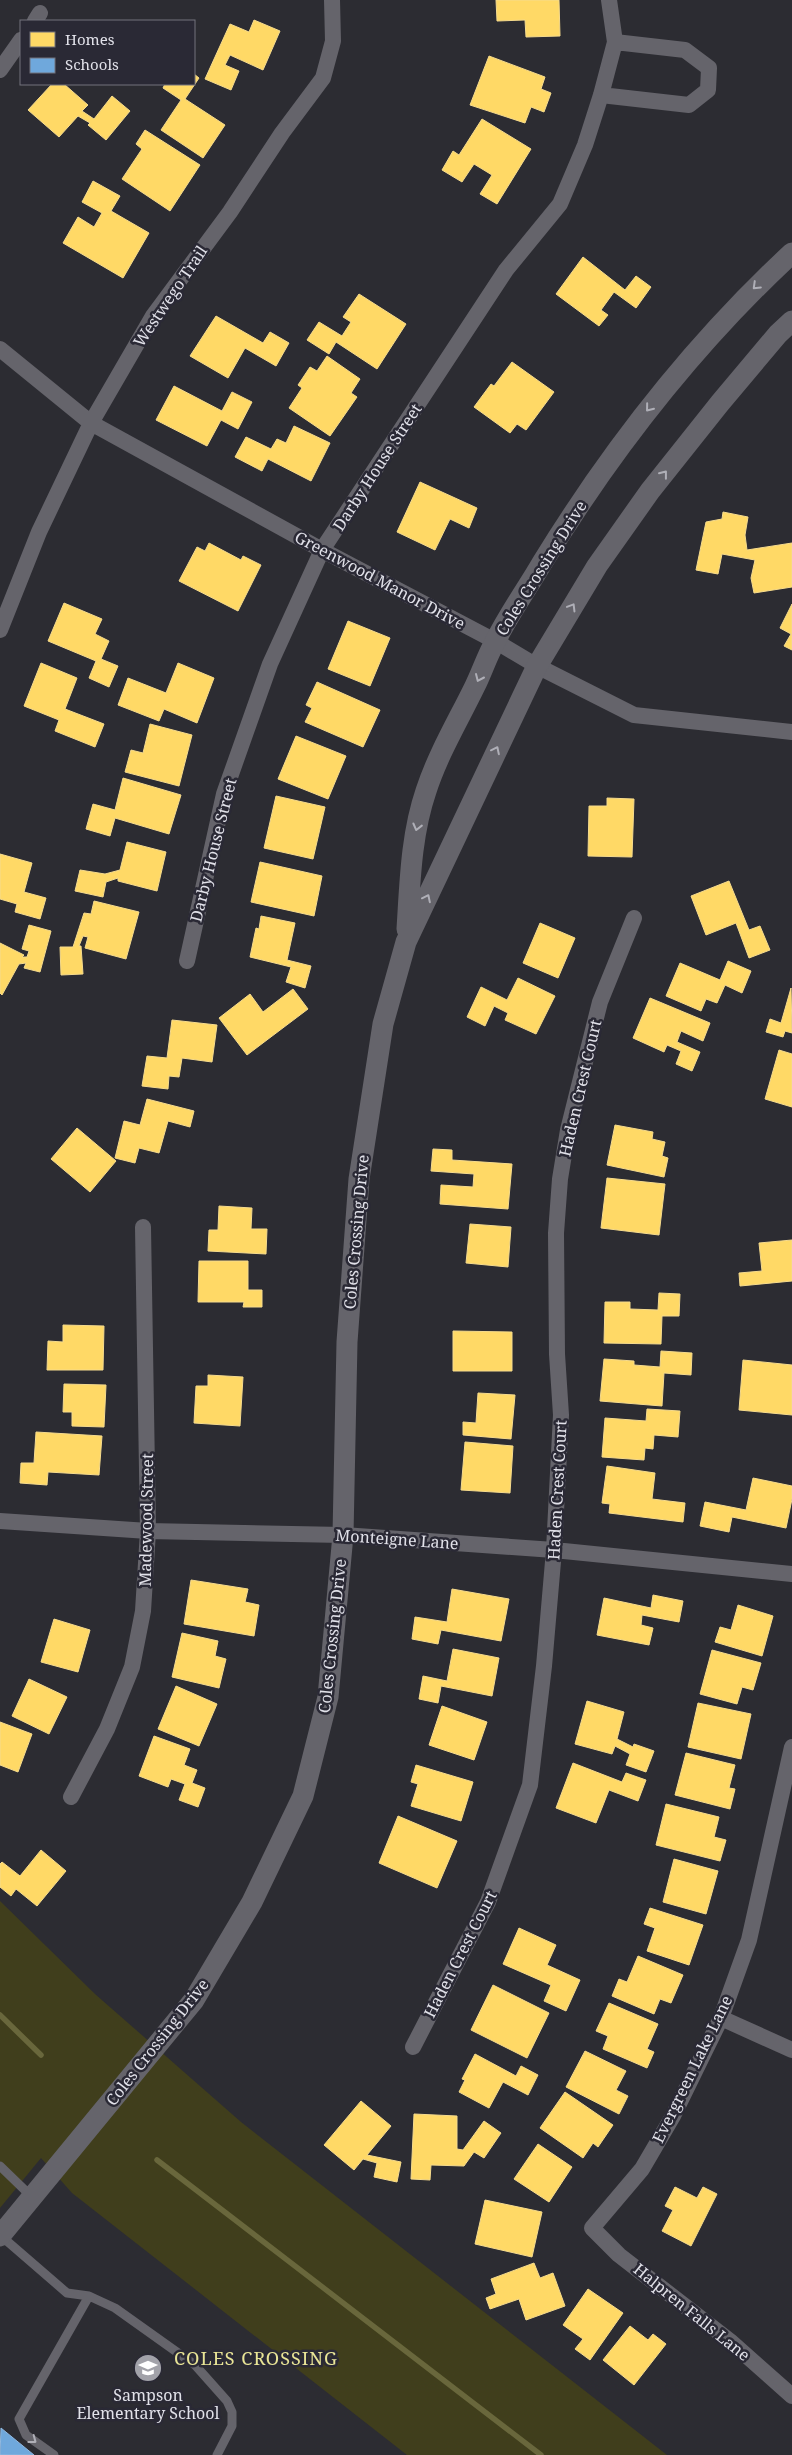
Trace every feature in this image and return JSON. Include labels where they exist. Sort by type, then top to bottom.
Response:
[{"type":"street","name":"Westwego Trail","points":[[0,630],[39,532],[91,423],[153,316],[230,212],[282,133],[323,78],[333,41],[332,0]]},
{"type":"street","name":"Darby House Street","points":[[187,961],[224,794],[270,664],[322,550],[506,270],[560,204],[585,146],[601,96],[615,42],[609,0]]},
{"type":"street","points":[[0,70],[20,41]]},
{"type":"street","points":[[601,96],[689,105],[708,90],[709,68],[685,50],[615,42]]},
{"type":"street","name":"Coles Crossing Drive","points":[[406,942],[414,840],[426,790],[454,723],[475,686],[495,641],[565,526],[629,434],[687,361],[752,290],[792,253]]},
{"type":"street","name":"Coles Crossing Drive","points":[[0,2236],[194,2000],[252,1902],[303,1796],[328,1697],[343,1535],[346,1342],[358,1179],[383,1024],[406,942],[537,666],[597,566],[650,491],[727,395],[778,334],[792,321]]},
{"type":"street","name":"Greenwood Manor Drive","points":[[0,349],[91,423],[322,550],[495,641],[537,666],[634,715],[792,732]]},
{"type":"street","name":"Haden Crest Court","points":[[412,2047],[488,1902],[530,1785],[544,1666],[554,1550],[561,1415],[557,1354],[556,1234],[560,1179],[568,1130],[600,1002],[634,918]]},
{"type":"street","name":"Madewood Street","points":[[71,1797],[107,1729],[132,1667],[143,1611],[148,1531],[144,1227]]},
{"type":"street","name":"Monteigne Lane","points":[[0,1521],[148,1531],[343,1535],[554,1550],[792,1574]]},
{"type":"street","name":"Evergreen Lake Lane","points":[[592,2228],[642,2169],[673,2116],[721,2018],[749,1940],[789,1781],[792,1747]]},
{"type":"street","points":[[721,2018],[792,2050]]},
{"type":"street","name":"Halpren Falls Lane","points":[[592,2228],[619,2254],[730,2341],[792,2396]]},
{"type":"lane","points":[[0,2166],[33,2197]]},
{"type":"lane","points":[[0,2236],[66,2293],[89,2296],[114,2308],[195,2365],[227,2402],[232,2412],[232,2426],[217,2455]]},
{"type":"lane","points":[[54,2455],[26,2435],[19,2419],[89,2296]]},
{"type":"shaded area","points":[[0,1901],[95,1994],[241,2122],[667,2455],[407,2455],[72,2193],[41,2158],[0,2208]]},
{"type":"building: Homes","points":[[496,0],[559,0],[560,36],[526,37],[525,20],[497,21]]},
{"type":"building: Homes","points":[[254,20],[280,31],[263,70],[230,55],[225,65],[239,71],[231,90],[205,79],[230,24],[249,32]]},
{"type":"building: Homes","points":[[489,56],[545,77],[541,89],[551,93],[544,112],[531,107],[525,123],[470,105]]},
{"type":"building: Homes","points":[[195,75],[199,78],[195,84]]},
{"type":"building: Homes","points":[[51,85],[65,85],[88,105],[82,111],[94,119],[112,96],[130,111],[106,140],[88,125],[90,123],[78,116],[59,137],[28,110]]},
{"type":"building: Homes","points":[[164,85],[194,85],[185,99],[225,125],[203,158],[161,130],[181,100],[163,88]]},
{"type":"building: Homes","points":[[482,119],[531,149],[497,204],[480,194],[492,175],[474,164],[462,182],[442,170],[453,151],[459,155]]},
{"type":"building: Homes","points":[[145,130],[200,165],[170,211],[122,179],[142,149],[136,144]]},
{"type":"building: Homes","points":[[93,181],[120,196],[111,211],[149,233],[123,278],[63,243],[78,217],[94,227],[102,213],[82,202]]},
{"type":"building: Homes","points":[[583,257],[625,290],[636,276],[651,287],[636,308],[614,292],[601,310],[608,315],[599,326],[556,294]]},
{"type":"building: Homes","points":[[359,294],[406,324],[377,369],[336,342],[329,354],[307,340],[319,322],[342,336],[351,322],[343,317]]},
{"type":"building: Homes","points":[[216,316],[263,343],[270,332],[289,343],[276,366],[245,348],[228,378],[190,356]]},
{"type":"building: Homes","points":[[327,356],[360,379],[351,393],[357,397],[330,436],[289,408],[302,388],[298,385],[310,367],[317,371]]},
{"type":"building: Homes","points":[[512,362],[554,392],[526,430],[517,424],[510,433],[474,407],[491,384],[494,386]]},
{"type":"building: Homes","points":[[174,386],[222,411],[232,392],[252,402],[238,429],[221,420],[207,446],[156,420]]},
{"type":"building: Homes","points":[[294,426],[330,443],[311,481],[268,459],[262,471],[235,457],[246,437],[271,449],[277,439],[286,443]]},
{"type":"building: Homes","points":[[420,482],[477,508],[469,528],[450,519],[435,550],[397,532]]},
{"type":"building: Homes","points":[[723,512],[748,517],[745,535],[747,550],[792,543],[792,587],[754,593],[751,578],[755,560],[722,554],[718,574],[696,570],[706,522],[722,519]]},
{"type":"building: Homes","points":[[209,543],[241,560],[243,556],[261,565],[238,611],[179,581],[197,547],[205,551]]},
{"type":"building: Homes","points":[[64,603],[102,619],[95,634],[109,641],[101,659],[118,666],[109,687],[89,678],[96,661],[48,641]]},
{"type":"building: Homes","points":[[792,604],[792,650],[784,646],[791,634],[780,628]]},
{"type":"building: Homes","points":[[348,621],[390,638],[370,686],[328,669]]},
{"type":"building: Homes","points":[[41,663],[77,678],[65,709],[104,724],[95,747],[55,731],[59,720],[24,706]]},
{"type":"building: Homes","points":[[178,663],[214,678],[197,723],[164,709],[159,721],[118,705],[128,678],[166,693]]},
{"type":"building: Homes","points":[[317,682],[380,710],[363,747],[305,722],[312,708],[306,705]]},
{"type":"building: Homes","points":[[150,724],[192,735],[179,786],[125,772],[131,750],[143,753]]},
{"type":"building: Homes","points":[[296,736],[346,756],[328,799],[278,779]]},
{"type":"building: Homes","points":[[123,778],[181,795],[169,834],[115,818],[110,836],[86,829],[93,804],[115,810]]},
{"type":"building: Homes","points":[[276,796],[325,807],[313,859],[264,848]]},
{"type":"building: Homes","points":[[607,798],[634,799],[632,857],[588,856],[589,806],[607,806]]},
{"type":"building: Homes","points":[[127,842],[166,852],[157,891],[118,881],[118,878],[106,882],[103,897],[75,891],[80,870],[105,874],[120,870]]},
{"type":"building: Homes","points":[[0,854],[32,863],[24,892],[46,898],[40,919],[15,912],[17,904],[0,899]]},
{"type":"building: Homes","points":[[260,862],[322,876],[314,916],[251,902]]},
{"type":"building: Homes","points":[[729,881],[749,930],[760,926],[770,950],[749,958],[736,923],[706,935],[691,896]]},
{"type":"building: Homes","points":[[94,901],[139,912],[126,959],[85,948],[88,937],[83,936],[79,946],[81,946],[83,974],[61,975],[60,947],[73,947],[84,913],[91,914]]},
{"type":"building: Homes","points":[[261,916],[295,923],[287,960],[311,966],[305,988],[286,982],[291,967],[250,957],[256,928],[259,929]]},
{"type":"building: Homes","points":[[540,923],[575,938],[558,978],[523,963]]},
{"type":"building: Homes","points":[[29,925],[51,931],[40,972],[24,968],[26,963],[19,964],[2,995],[0,993],[0,943],[24,955],[22,957],[27,957],[29,951],[22,949]]},
{"type":"building: Homes","points":[[728,961],[751,971],[742,993],[725,985],[717,1003],[706,999],[701,1011],[666,996],[680,963],[720,980]]},
{"type":"building: Homes","points":[[518,978],[555,996],[536,1034],[505,1020],[508,1013],[494,1006],[485,1026],[467,1017],[481,987],[507,1000]]},
{"type":"building: Homes","points":[[791,988],[792,1033],[785,1031],[783,1037],[766,1032],[770,1019],[781,1023]]},
{"type":"building: Homes","points":[[293,989],[308,1009],[247,1055],[219,1018],[250,994],[263,1012]]},
{"type":"building: Homes","points":[[650,998],[710,1023],[703,1041],[681,1031],[677,1042],[700,1052],[692,1071],[676,1064],[681,1051],[667,1045],[664,1052],[633,1038]]},
{"type":"building: Homes","points":[[172,1020],[217,1025],[212,1062],[182,1058],[179,1077],[169,1076],[168,1089],[142,1086],[147,1056],[167,1058]]},
{"type":"building: Homes","points":[[779,1050],[792,1054],[792,1107],[765,1099]]},
{"type":"building: Homes","points":[[147,1099],[194,1111],[190,1127],[168,1121],[159,1153],[139,1148],[135,1163],[115,1158],[124,1121],[140,1125]]},
{"type":"building: Homes","points":[[615,1125],[653,1132],[652,1139],[665,1142],[662,1156],[668,1158],[664,1177],[607,1165]]},
{"type":"building: Homes","points":[[77,1128],[116,1161],[90,1192],[51,1159]]},
{"type":"building: Homes","points":[[433,1149],[452,1150],[452,1160],[512,1164],[508,1209],[440,1204],[441,1185],[473,1187],[474,1174],[431,1171]]},
{"type":"building: Homes","points":[[607,1178],[665,1184],[659,1235],[601,1228]]},
{"type":"building: Homes","points":[[219,1206],[252,1208],[251,1229],[267,1229],[266,1254],[208,1251],[209,1230],[218,1230]]},
{"type":"building: Homes","points":[[470,1224],[511,1227],[508,1267],[466,1263]]},
{"type":"building: Homes","points":[[792,1240],[792,1281],[740,1286],[739,1273],[762,1271],[759,1243]]},
{"type":"building: Homes","points":[[199,1261],[248,1261],[248,1290],[262,1290],[262,1307],[243,1307],[244,1302],[198,1302]]},
{"type":"building: Homes","points":[[659,1293],[680,1294],[679,1316],[662,1316],[661,1344],[604,1343],[605,1302],[630,1302],[630,1309],[658,1310]]},
{"type":"building: Homes","points":[[63,1325],[104,1326],[103,1370],[47,1370],[48,1341],[63,1342]]},
{"type":"building: Homes","points":[[453,1331],[512,1332],[512,1371],[453,1371]]},
{"type":"building: Homes","points":[[661,1351],[692,1353],[691,1375],[664,1373],[662,1406],[600,1401],[604,1359],[634,1361],[634,1365],[660,1367]]},
{"type":"building: Homes","points":[[743,1360],[792,1365],[792,1415],[739,1410]]},
{"type":"building: Homes","points":[[208,1375],[243,1377],[240,1426],[194,1423],[196,1386],[208,1386]]},
{"type":"building: Homes","points":[[64,1384],[106,1385],[104,1427],[72,1426],[72,1412],[63,1412]]},
{"type":"building: Homes","points":[[478,1393],[515,1395],[511,1439],[463,1435],[463,1422],[476,1423]]},
{"type":"building: Homes","points":[[647,1409],[680,1411],[678,1437],[654,1435],[653,1449],[645,1448],[644,1460],[602,1457],[605,1418],[646,1421]]},
{"type":"building: Homes","points":[[36,1432],[102,1436],[99,1475],[48,1472],[47,1485],[20,1483],[21,1463],[34,1463]]},
{"type":"building: Homes","points":[[465,1442],[513,1446],[510,1493],[461,1490]]},
{"type":"building: Homes","points":[[607,1466],[655,1473],[652,1499],[685,1503],[683,1522],[609,1513],[610,1504],[602,1503]]},
{"type":"building: Homes","points":[[753,1478],[792,1486],[792,1499],[786,1528],[732,1517],[729,1532],[700,1526],[705,1502],[746,1510]]},
{"type":"building: Homes","points":[[191,1580],[248,1589],[245,1602],[259,1605],[254,1636],[184,1624]]},
{"type":"building: Homes","points":[[452,1589],[509,1599],[501,1641],[441,1630],[438,1644],[412,1639],[415,1617],[447,1622]]},
{"type":"building: Homes","points":[[653,1595],[683,1601],[679,1622],[642,1615],[641,1625],[653,1628],[649,1645],[597,1635],[604,1598],[651,1608]]},
{"type":"building: Homes","points":[[738,1605],[773,1616],[762,1656],[715,1642],[720,1627],[731,1630]]},
{"type":"building: Homes","points":[[54,1619],[90,1630],[78,1672],[41,1662]]},
{"type":"building: Homes","points":[[182,1633],[218,1641],[215,1656],[226,1659],[219,1688],[172,1677]]},
{"type":"building: Homes","points":[[453,1649],[499,1658],[492,1696],[441,1686],[438,1703],[419,1699],[423,1676],[447,1681]]},
{"type":"building: Homes","points":[[712,1650],[761,1663],[753,1690],[742,1687],[737,1704],[700,1694]]},
{"type":"building: Homes","points":[[29,1679],[67,1697],[49,1734],[12,1716]]},
{"type":"building: Homes","points":[[176,1686],[217,1704],[199,1746],[158,1729]]},
{"type":"building: Homes","points":[[587,1701],[624,1712],[617,1739],[633,1747],[634,1744],[654,1751],[646,1772],[626,1765],[630,1754],[615,1746],[612,1754],[575,1744]]},
{"type":"building: Homes","points":[[698,1703],[751,1714],[741,1759],[688,1747]]},
{"type":"building: Homes","points":[[442,1706],[487,1722],[474,1760],[429,1745]]},
{"type":"building: Homes","points":[[0,1722],[32,1734],[18,1772],[0,1765]]},
{"type":"building: Homes","points":[[154,1736],[190,1749],[184,1765],[197,1770],[192,1783],[205,1788],[198,1807],[179,1800],[185,1784],[171,1779],[168,1787],[139,1776]]},
{"type":"building: Homes","points":[[686,1753],[735,1765],[729,1788],[735,1789],[730,1809],[675,1795]]},
{"type":"building: Homes","points":[[573,1763],[622,1782],[626,1773],[646,1780],[638,1801],[609,1790],[596,1823],[556,1808]]},
{"type":"building: Homes","points":[[416,1765],[473,1782],[461,1821],[411,1806],[418,1784],[411,1782]]},
{"type":"building: Homes","points":[[666,1804],[719,1817],[714,1837],[726,1840],[720,1861],[656,1845]]},
{"type":"building: Homes","points":[[398,1816],[457,1841],[437,1888],[379,1863]]},
{"type":"building: Homes","points":[[41,1850],[66,1871],[37,1906],[16,1889],[11,1896],[0,1887],[0,1864],[2,1862],[20,1876]]},
{"type":"building: Homes","points":[[674,1859],[718,1871],[706,1914],[663,1902]]},
{"type":"building: Homes","points":[[650,1908],[703,1925],[689,1965],[647,1951],[655,1928],[644,1924]]},
{"type":"building: Homes","points":[[519,1928],[556,1945],[547,1965],[580,1980],[566,2011],[544,2001],[551,1985],[503,1964]]},
{"type":"building: Homes","points":[[638,1956],[683,1975],[671,2003],[660,1999],[654,2014],[612,1996],[619,1979],[627,1982]]},
{"type":"building: Homes","points":[[493,1985],[549,2013],[527,2058],[471,2030]]},
{"type":"building: Homes","points":[[609,2003],[658,2024],[647,2049],[654,2052],[647,2068],[603,2049],[608,2036],[596,2031]]},
{"type":"building: Homes","points":[[585,2051],[626,2071],[616,2090],[628,2096],[619,2114],[566,2087]]},
{"type":"building: Homes","points":[[475,2054],[516,2076],[521,2066],[538,2075],[528,2095],[503,2082],[489,2108],[459,2092],[465,2080],[462,2079]]},
{"type":"building: Homes","points":[[565,2092],[613,2125],[598,2147],[593,2143],[583,2158],[540,2128]]},
{"type":"building: Homes","points":[[361,2101],[391,2126],[367,2155],[401,2162],[397,2182],[374,2177],[377,2163],[363,2159],[354,2170],[324,2145]]},
{"type":"building: Homes","points":[[414,2114],[457,2116],[457,2149],[463,2150],[484,2121],[501,2133],[484,2158],[474,2152],[464,2166],[431,2165],[430,2180],[411,2179]]},
{"type":"building: Homes","points":[[538,2144],[572,2167],[549,2202],[514,2179]]},
{"type":"building: Homes","points":[[675,2187],[697,2198],[703,2187],[717,2194],[691,2246],[662,2231],[673,2210],[665,2206]]},
{"type":"building: Homes","points":[[485,2200],[542,2212],[532,2257],[475,2244]]},
{"type":"building: Homes","points":[[534,2263],[540,2278],[553,2273],[565,2306],[526,2320],[519,2299],[490,2309],[486,2298],[496,2294],[491,2279]]},
{"type":"building: Homes","points":[[588,2289],[623,2313],[590,2360],[575,2349],[583,2339],[563,2325]]},
{"type":"building: Homes","points":[[630,2326],[648,2340],[653,2334],[666,2344],[634,2385],[603,2360]]},
{"type":"building: Schools","points":[[1,2428],[34,2455],[0,2455]]},
{"type":"waterway","points":[[0,2015],[41,2055]]},
{"type":"waterway","points":[[157,2160],[541,2455]]},
{"type":"place","name":"Sampson Elementary School","points":[[148,2368]]},
{"type":"district","name":"COLES CROSSING","points":[[256,2359]]}]
